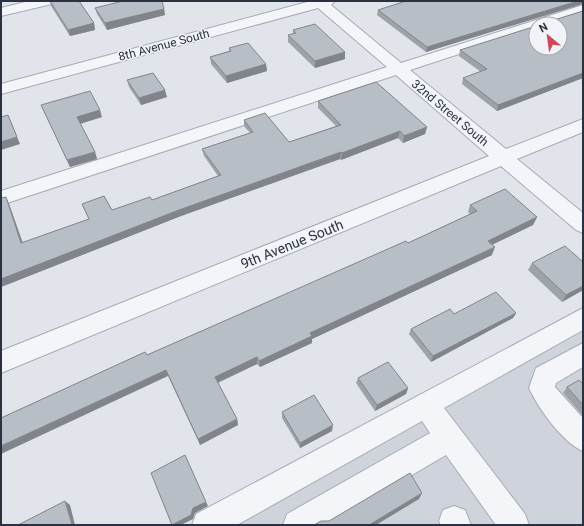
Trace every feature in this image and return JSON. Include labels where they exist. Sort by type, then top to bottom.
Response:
[{"type":"street","points":[[1,12],[47,1]]},
{"type":"street","name":"32nd Street South","points":[[322,2],[583,225]]},
{"type":"street","name":"8th Avenue South","points":[[1,90],[322,2]]},
{"type":"street","points":[[1,198],[583,9]]},
{"type":"street","name":"9th Avenue South","points":[[1,362],[583,125]]},
{"type":"street","points":[[208,525],[583,318]]},
{"type":"street","points":[[583,354],[545,376],[542,388],[547,397],[583,438]]},
{"type":"street","points":[[426,405],[514,525]]},
{"type":"street","points":[[298,525],[450,437]]},
{"type":"shaded area","points":[[583,318],[583,525],[207,525]]},
{"type":"building","points":[[50,1],[79,1],[94,23],[68,30]]},
{"type":"building","points":[[123,1],[162,1],[164,9],[105,23],[95,8]]},
{"type":"building","points":[[406,1],[578,1],[427,47],[378,10]]},
{"type":"building","points":[[583,11],[583,73],[498,105],[463,78],[487,69],[460,50],[528,29],[528,56],[568,56],[567,16]]},
{"type":"building","points":[[315,24],[345,52],[315,61],[288,35],[296,33],[293,30]]},
{"type":"building","points":[[248,43],[266,64],[226,76],[210,57],[231,51],[229,48]]},
{"type":"building","points":[[153,73],[165,90],[139,98],[127,80]]},
{"type":"building","points":[[376,82],[427,127],[404,136],[400,131],[342,153],[341,152],[179,210],[1,279],[1,198],[6,197],[21,243],[89,219],[82,204],[104,196],[112,210],[150,197],[152,200],[221,175],[202,149],[253,132],[244,120],[265,113],[289,142],[341,125],[318,101]]},
{"type":"building","points":[[90,91],[100,110],[77,117],[95,152],[67,160],[41,105]]},
{"type":"building","points":[[8,115],[17,137],[1,142],[1,117]]},
{"type":"building","points":[[505,189],[537,217],[488,241],[495,247],[310,333],[312,336],[259,361],[257,357],[215,377],[237,419],[198,439],[166,370],[1,446],[1,418],[145,352],[147,355],[406,241],[408,243],[477,211],[470,205]]},
{"type":"building","points":[[565,246],[583,262],[583,286],[566,295],[532,263]]},
{"type":"building","points":[[496,292],[516,313],[433,356],[411,329],[450,309],[454,314]]},
{"type":"building","points":[[388,362],[408,388],[377,405],[358,378]]},
{"type":"building","points":[[579,380],[583,384],[583,405],[567,387]]},
{"type":"building","points":[[314,395],[333,425],[300,443],[282,412]]},
{"type":"building","points":[[185,455],[206,502],[193,508],[191,515],[172,525],[151,473]]},
{"type":"building","points":[[410,473],[422,493],[369,525],[314,525],[321,521],[329,521]]},
{"type":"building","points":[[65,501],[72,525],[18,525]]}]
